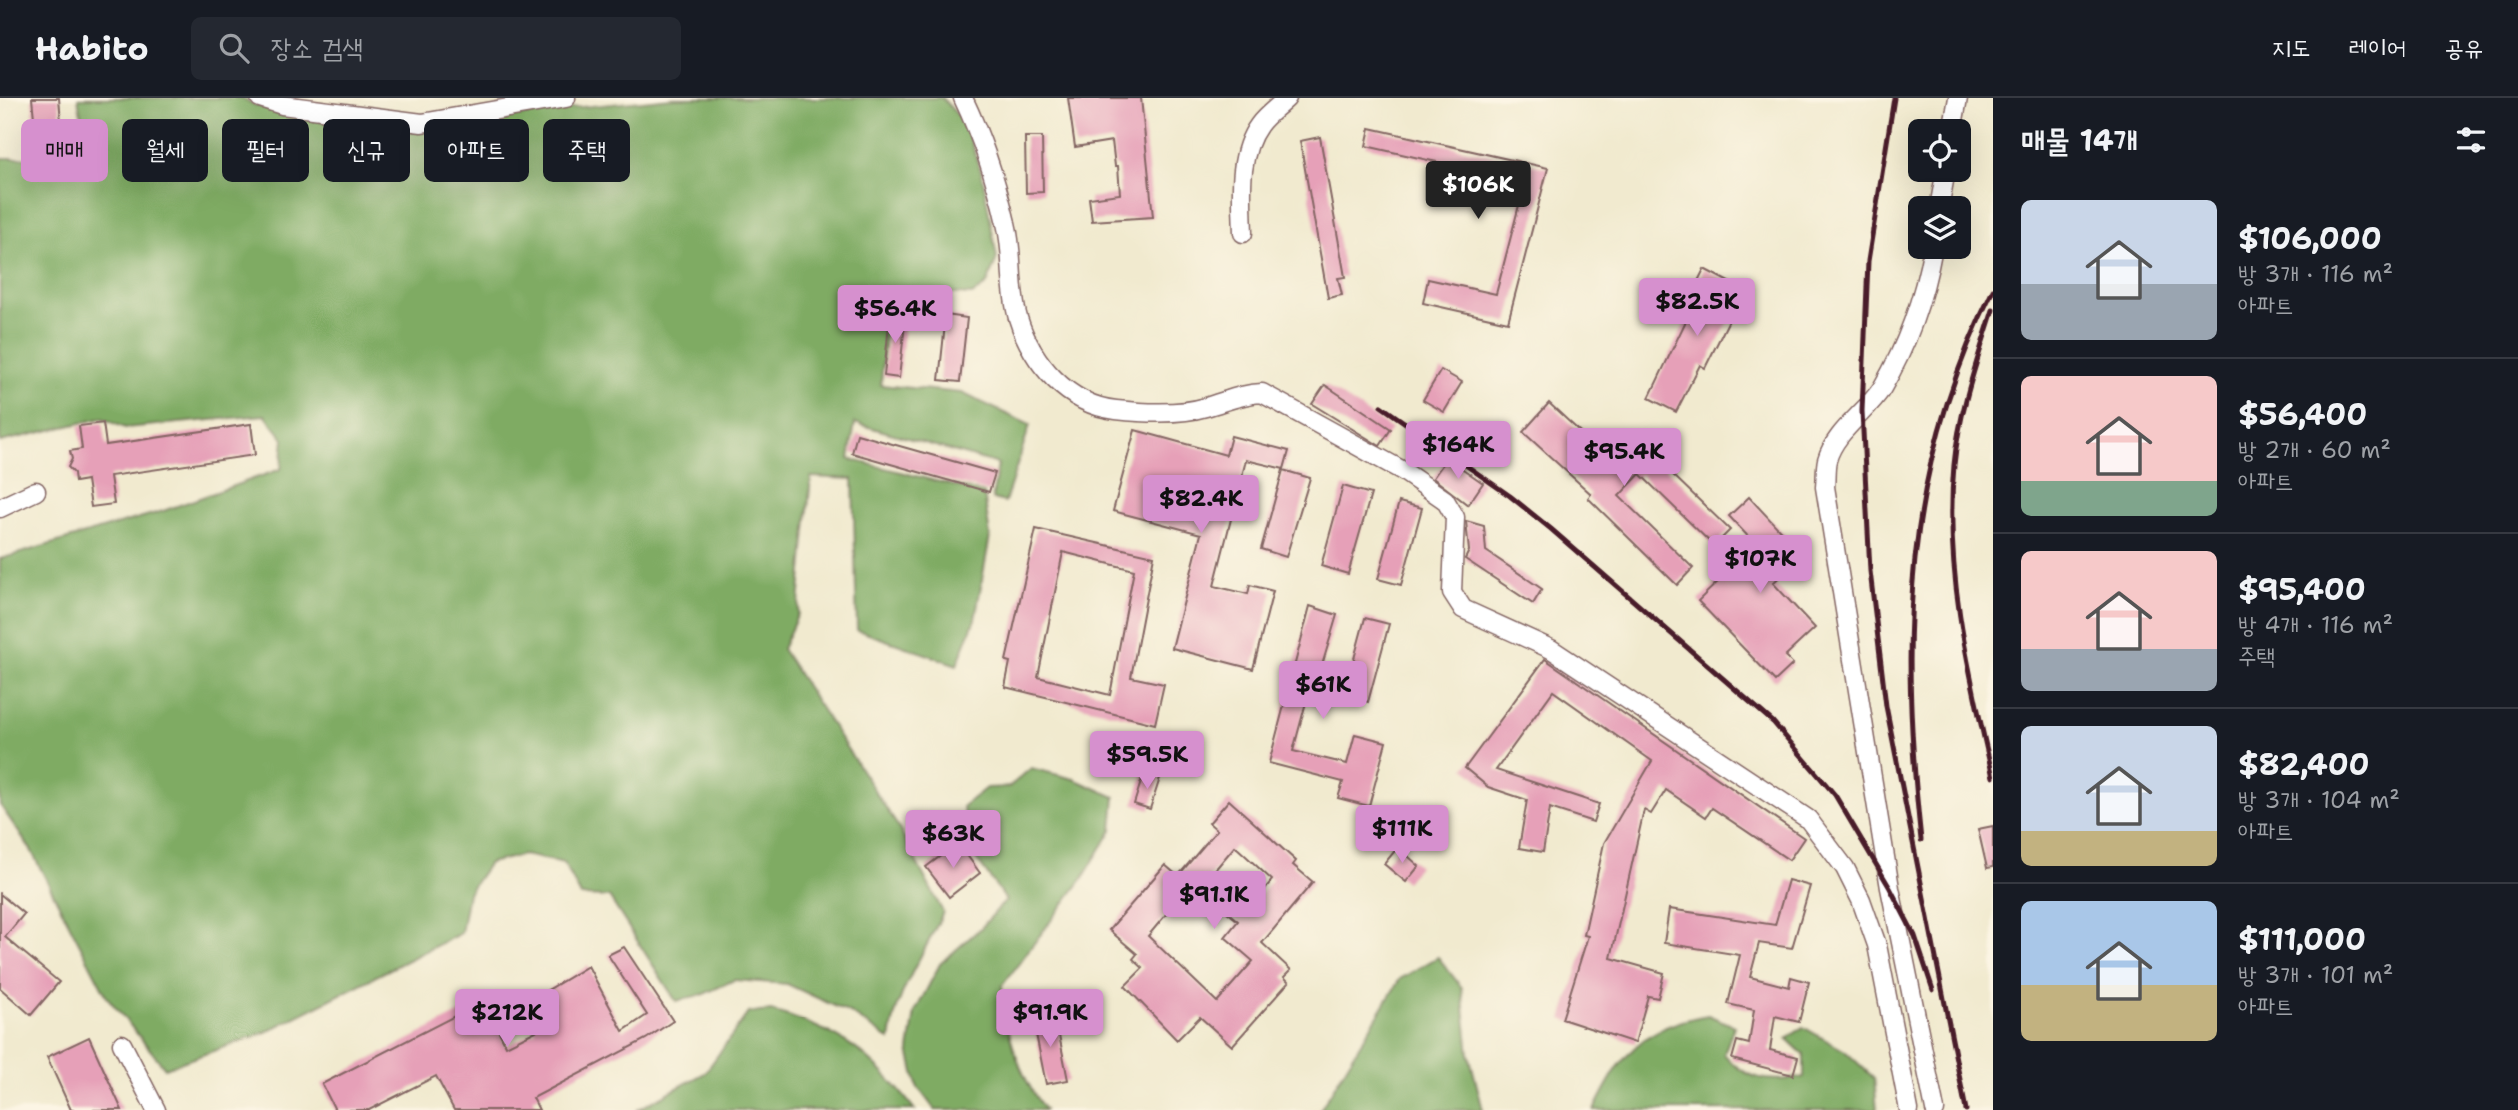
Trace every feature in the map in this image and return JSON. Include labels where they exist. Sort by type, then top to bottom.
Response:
[{"type":"street","points":[[260,98],[282,105],[422,123],[566,98]]},
{"type":"street","points":[[963,98],[988,157],[1007,226],[1018,317],[1027,339],[1057,384],[1072,396],[1093,406],[1117,410],[1183,411],[1206,407],[1240,394],[1262,393],[1403,471],[1445,500],[1455,517],[1452,592],[1464,609],[1551,649],[1808,819],[1844,868],[1861,900],[1877,945],[1909,1110]]},
{"type":"street","points":[[1243,233],[1241,196],[1245,152],[1259,125],[1287,98]]},
{"type":"street","points":[[1954,119],[1958,98]]},
{"type":"street","points":[[1931,259],[1927,282],[1906,344],[1881,390],[1837,442],[1827,459],[1825,487],[1892,899],[1935,1110]]},
{"type":"street","points":[[0,508],[36,491]]},
{"type":"street","points":[[121,1044],[156,1110]]},
{"type":"green space","points":[[78,98],[242,98],[255,105],[323,120],[323,182],[410,182],[410,131],[424,129],[424,182],[529,182],[529,119],[495,119],[674,98],[942,98],[965,123],[982,174],[997,258],[987,284],[972,295],[905,291],[887,307],[881,385],[962,393],[1030,425],[1005,502],[992,499],[998,464],[855,423],[849,459],[984,493],[990,536],[975,619],[957,665],[857,630],[853,479],[811,477],[798,614],[782,649],[897,825],[943,912],[904,989],[890,1040],[852,1014],[787,984],[734,980],[704,994],[676,1001],[609,897],[581,896],[564,863],[523,855],[489,863],[468,893],[461,933],[264,1033],[165,1068],[107,997],[31,850],[0,805],[0,559],[163,511],[281,469],[284,439],[265,415],[125,428],[102,418],[0,442],[0,158],[21,158],[21,182],[108,182],[108,119],[82,119]]},
{"type":"green space","points":[[1031,768],[1074,779],[1115,797],[1112,830],[1083,878],[1002,986],[1014,1051],[1027,1082],[1045,1110],[935,1110],[917,1086],[909,1050],[915,1012],[940,964],[982,927],[1006,900],[967,846],[963,806],[986,788],[1009,787]]},
{"type":"green space","points":[[1438,957],[1462,988],[1469,1054],[1483,1110],[1320,1110],[1400,979]]},
{"type":"green space","points":[[772,1011],[817,1027],[853,1047],[884,1073],[915,1110],[637,1110],[705,1073],[748,1013]]},
{"type":"green space","points":[[1708,1015],[1734,1026],[1724,1054],[1741,1070],[1760,1078],[1781,1080],[1804,1077],[1804,1055],[1787,1039],[1803,1027],[1845,1051],[1874,1078],[1877,1110],[1594,1110],[1614,1073],[1637,1045],[1667,1026]]},
{"type":"building","points":[[32,98],[59,98],[61,119],[34,119]]},
{"type":"building","points":[[1068,98],[1141,98],[1153,217],[1092,221],[1089,198],[1120,194],[1118,166],[1115,166],[1112,141],[1075,147]]},
{"type":"building","points":[[1370,128],[1548,168],[1508,322],[1423,303],[1428,279],[1496,294],[1525,182],[1366,146]]},
{"type":"building","points":[[1025,137],[1042,137],[1043,192],[1026,193]]},
{"type":"building","points":[[1320,137],[1345,277],[1338,278],[1342,295],[1328,298],[1300,141]]},
{"type":"building","points":[[1704,269],[1744,290],[1705,368],[1700,365],[1676,412],[1649,398],[1696,300],[1690,297]]},
{"type":"building","points":[[890,312],[906,314],[899,378],[884,376]]},
{"type":"building","points":[[946,315],[967,318],[960,382],[939,380]]},
{"type":"building","points":[[1441,370],[1462,382],[1444,412],[1423,400]]},
{"type":"building","points":[[1325,385],[1391,429],[1380,446],[1312,404]]},
{"type":"building","points":[[1549,403],[1618,467],[1640,443],[1730,530],[1714,546],[1640,474],[1619,496],[1693,568],[1677,585],[1588,498],[1591,494],[1523,432]]},
{"type":"building","points":[[103,423],[106,445],[251,424],[255,455],[110,476],[114,504],[91,507],[87,480],[75,482],[74,473],[68,467],[72,459],[70,451],[82,449],[79,426]]},
{"type":"building","points":[[1135,430],[1226,455],[1231,436],[1289,451],[1284,469],[1246,460],[1214,586],[1248,594],[1250,585],[1273,591],[1253,669],[1172,648],[1201,534],[1113,511]]},
{"type":"building","points":[[857,434],[995,473],[989,492],[852,453]]},
{"type":"building","points":[[1447,458],[1483,483],[1468,505],[1433,478]]},
{"type":"building","points":[[1283,470],[1310,478],[1286,557],[1261,549]]},
{"type":"building","points":[[1343,486],[1371,494],[1348,574],[1321,566]]},
{"type":"building","points":[[1749,497],[1803,555],[1773,583],[1815,628],[1785,656],[1793,664],[1775,681],[1698,601],[1756,545],[1729,516]]},
{"type":"building","points":[[1399,502],[1422,508],[1401,585],[1378,579]]},
{"type":"building","points":[[1466,521],[1484,526],[1486,551],[1542,589],[1533,604],[1465,559],[1469,551]]},
{"type":"building","points":[[1036,529],[1154,556],[1131,677],[1164,684],[1155,724],[1005,687],[1010,662],[1006,661]],"holes":[[[1063,552],[1134,570],[1110,695],[1038,677]]]},
{"type":"building","points":[[1310,606],[1337,615],[1314,692],[1309,691],[1293,751],[1347,764],[1355,734],[1386,742],[1369,806],[1338,798],[1343,782],[1269,763]]},
{"type":"building","points":[[1365,618],[1389,624],[1368,702],[1344,696]]},
{"type":"building","points":[[1545,659],[1804,838],[1789,860],[1712,808],[1706,817],[1666,790],[1651,814],[1644,810],[1611,958],[1664,973],[1658,998],[1648,996],[1635,1043],[1562,1019],[1588,936],[1584,935],[1604,843],[1652,761],[1553,691],[1496,770],[1599,804],[1593,822],[1550,808],[1543,852],[1519,848],[1527,800],[1488,787],[1465,768]]},
{"type":"building","points":[[1144,772],[1160,778],[1150,809],[1134,804]]},
{"type":"building","points":[[1229,800],[1296,861],[1293,865],[1313,882],[1262,943],[1291,970],[1284,977],[1289,982],[1232,1046],[1200,1017],[1177,1040],[1125,986],[1143,968],[1133,959],[1137,954],[1109,930],[1165,865],[1178,876],[1217,830],[1209,823]],"holes":[[[1235,846],[1272,880],[1248,910],[1209,877]],[[1192,883],[1238,921],[1225,937],[1253,961],[1217,1002],[1148,936]]]},
{"type":"building","points":[[1993,826],[1993,867],[1987,868],[1978,829]]},
{"type":"building","points":[[958,843],[980,873],[949,897],[926,867]]},
{"type":"building","points":[[1398,847],[1419,866],[1406,882],[1384,864]]},
{"type":"building","points":[[1788,880],[1810,886],[1792,948],[1759,943],[1750,977],[1789,987],[1791,977],[1809,982],[1799,1022],[1775,1016],[1770,1050],[1798,1057],[1793,1075],[1732,1059],[1737,1041],[1749,1044],[1754,1010],[1728,1004],[1740,955],[1664,943],[1669,909],[1775,925]]},
{"type":"building","points":[[0,894],[24,914],[5,937],[59,982],[31,1015],[0,988]]},
{"type":"building","points":[[624,947],[673,1021],[646,1039],[533,1098],[539,1110],[454,1110],[436,1076],[369,1110],[335,1110],[322,1084],[484,1001],[506,1046],[536,1031],[523,1005],[588,966],[623,1031],[647,1015],[608,955]]},
{"type":"building","points":[[1055,1015],[1068,1080],[1046,1084],[1033,1019]]},
{"type":"building","points":[[89,1037],[122,1110],[71,1110],[47,1057]]},
{"type":"railway","points":[[1894,98],[1868,261],[1862,411],[1870,571],[1886,706],[1966,1110]]},
{"type":"railway","points":[[1921,840],[1911,696],[1915,559],[1925,492],[1940,425],[1963,358],[1993,290]]},
{"type":"railway","points":[[1993,310],[1969,387],[1956,445],[1952,505],[1952,544],[1961,622],[1993,777]]},
{"type":"railway","points":[[1381,406],[1510,496],[1551,529],[1773,722],[1835,795],[1915,936],[1933,990]]}]
